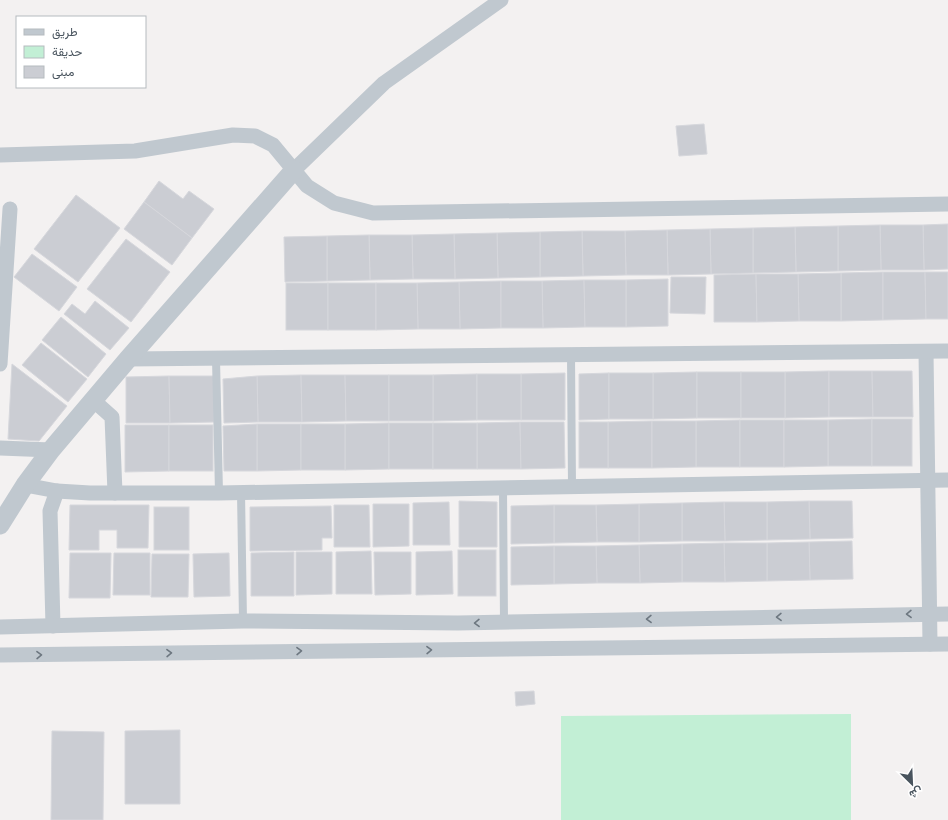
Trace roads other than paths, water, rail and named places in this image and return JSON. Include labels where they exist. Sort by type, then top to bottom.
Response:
[{"type":"street","points":[[1,520],[25,485],[93,400],[294,170],[384,83],[501,0]]},
{"type":"street","points":[[0,155],[135,151],[233,135],[255,136],[273,145],[307,186],[334,203],[373,212],[948,204]]},
{"type":"street","points":[[0,364],[10,209]]},
{"type":"street","points":[[128,359],[948,351]]},
{"type":"street","points":[[926,352],[930,644]]},
{"type":"street","points":[[93,400],[112,417],[115,493]]},
{"type":"street","points":[[0,448],[52,450]]},
{"type":"street","points":[[25,485],[57,491],[115,493],[948,480]]},
{"type":"street","points":[[53,626],[50,511],[57,491]]},
{"type":"street","points":[[0,627],[243,621],[458,623],[948,614]]},
{"type":"street","points":[[0,655],[948,644]]},
{"type":"lane","points":[[571,355],[572,487]]},
{"type":"lane","points":[[216,358],[219,492]]},
{"type":"lane","points":[[503,488],[504,622]]},
{"type":"lane","points":[[241,492],[243,621]]}]
